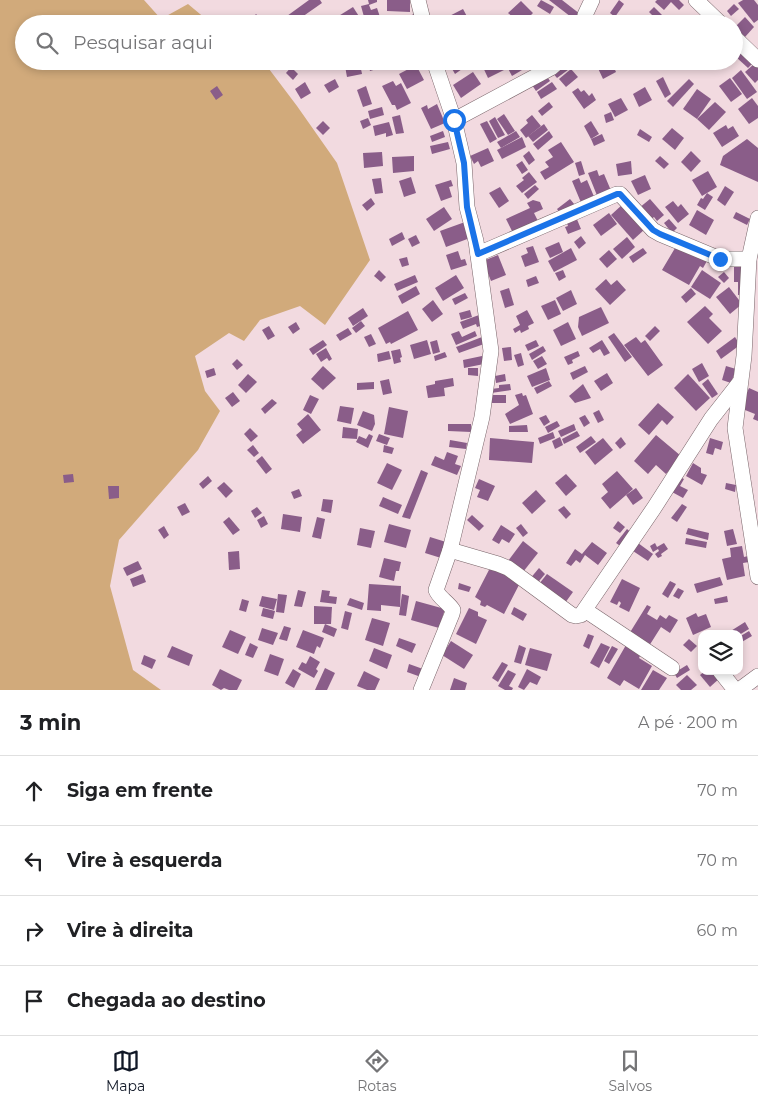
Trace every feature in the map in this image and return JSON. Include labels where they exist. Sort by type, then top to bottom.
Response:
[{"type":"street","points":[[418,0],[422,15]]},
{"type":"street","points":[[585,15],[592,0]]},
{"type":"street","points":[[696,0],[712,15]]},
{"type":"street","points":[[743,46],[758,60]]},
{"type":"street","points":[[420,690],[453,610],[436,590],[450,550],[482,417],[491,351],[478,254],[467,207],[464,163],[454,120],[437,70]]},
{"type":"street","points":[[454,120],[547,70]]},
{"type":"street","points":[[478,254],[620,194],[653,230],[660,234],[720,259],[749,259]]},
{"type":"street","points":[[758,218],[749,259],[744,356],[735,428],[758,577]]},
{"type":"street","points":[[450,550],[508,568],[572,615],[580,615],[654,508],[711,419],[740,382]]},
{"type":"street","points":[[585,610],[672,668]]},
{"type":"street","points":[[723,675],[735,690]]},
{"type":"street","points":[[739,690],[758,676]]},
{"type":"shaded area","points":[[0,0],[144,0],[157,15],[15,15],[15,70],[270,70],[337,163],[370,260],[325,325],[300,306],[260,320],[244,341],[229,333],[195,356],[205,391],[220,411],[198,450],[119,540],[110,586],[133,670],[161,690],[0,690]]},
{"type":"shaded area","points":[[188,4],[201,15],[168,15]]},
{"type":"building","points":[[309,0],[320,0],[322,3],[305,15],[288,15]]},
{"type":"building","points":[[368,0],[377,0],[377,2],[369,5],[371,10],[377,8],[379,15],[364,15],[361,6],[369,4]]},
{"type":"building","points":[[387,0],[410,0],[410,12],[387,11]]},
{"type":"building","points":[[541,0],[554,7],[550,14],[537,6]]},
{"type":"building","points":[[549,0],[562,0],[580,14],[568,15]]},
{"type":"building","points":[[619,0],[624,4],[616,15],[610,13]]},
{"type":"building","points":[[657,0],[679,0],[684,5],[679,10],[671,2],[664,10],[655,2]]},
{"type":"building","points":[[743,0],[754,0],[758,5],[758,20],[754,23],[738,3]]},
{"type":"building","points":[[521,1],[533,13],[531,15],[510,15],[508,13]]},
{"type":"building","points":[[734,4],[739,9],[732,15],[727,11]]},
{"type":"building","points":[[353,7],[358,15],[340,15]]},
{"type":"building","points":[[654,7],[662,15],[652,15],[649,12]]},
{"type":"building","points":[[463,9],[466,15],[451,15]]},
{"type":"building","points":[[745,17],[754,27],[745,37],[743,35],[743,19]]},
{"type":"building","points":[[743,52],[754,62],[748,68],[743,63]]},
{"type":"building","points":[[755,63],[758,66],[758,80],[755,83],[745,72]]},
{"type":"building","points":[[288,70],[294,70],[298,74],[293,80],[286,73]]},
{"type":"building","points":[[346,70],[361,70],[362,74],[347,77]]},
{"type":"building","points":[[407,70],[419,70],[424,80],[407,89],[399,74]]},
{"type":"building","points":[[453,70],[461,70],[455,74]]},
{"type":"building","points":[[484,70],[504,70],[488,78]]},
{"type":"building","points":[[509,70],[522,70],[512,76]]},
{"type":"building","points":[[555,70],[568,70],[557,78],[552,72]]},
{"type":"building","points":[[570,70],[578,77],[566,87],[559,79]]},
{"type":"building","points":[[599,70],[615,70],[616,72],[603,79]]},
{"type":"building","points":[[741,70],[757,92],[747,99],[732,78]]},
{"type":"building","points":[[473,72],[481,84],[461,98],[453,85]]},
{"type":"building","points":[[546,75],[550,81],[536,91],[532,85]]},
{"type":"building","points":[[663,77],[671,94],[665,98],[656,81]]},
{"type":"building","points":[[730,78],[742,94],[731,102],[719,86]]},
{"type":"building","points":[[335,79],[339,87],[329,93],[324,85]]},
{"type":"building","points":[[689,79],[694,84],[673,107],[667,101]]},
{"type":"building","points":[[393,81],[396,86],[401,83],[411,103],[397,110],[395,105],[392,105],[382,86]]},
{"type":"building","points":[[305,82],[311,93],[301,99],[295,89]]},
{"type":"building","points":[[552,82],[557,89],[541,99],[537,92]]},
{"type":"building","points":[[217,86],[223,95],[216,100],[210,91]]},
{"type":"building","points":[[366,86],[372,104],[363,107],[357,90]]},
{"type":"building","points":[[645,87],[652,100],[639,107],[633,94]]},
{"type":"building","points":[[578,88],[581,92],[584,90],[589,96],[592,93],[596,100],[584,109],[572,92]]},
{"type":"building","points":[[697,89],[711,99],[697,119],[683,109]]},
{"type":"building","points":[[621,98],[628,110],[615,117],[608,104]]},
{"type":"building","points":[[752,98],[758,106],[758,118],[749,124],[738,109]]},
{"type":"building","points":[[549,102],[553,107],[542,116],[538,111]]},
{"type":"building","points":[[715,102],[726,112],[709,130],[697,119]]},
{"type":"building","points":[[437,104],[445,123],[431,129],[421,108],[427,105],[428,109]]},
{"type":"building","points":[[382,107],[384,115],[370,119],[368,111]]},
{"type":"building","points":[[611,112],[614,120],[606,123],[604,115]]},
{"type":"building","points":[[504,114],[515,131],[508,135],[497,119]]},
{"type":"building","points":[[400,115],[404,133],[396,134],[392,117]]},
{"type":"building","points":[[532,115],[541,126],[526,138],[520,130],[528,123],[526,120]]},
{"type":"building","points":[[495,117],[505,135],[498,138],[489,121]]},
{"type":"building","points":[[368,118],[371,125],[363,129],[360,121]]},
{"type":"building","points":[[323,121],[330,128],[323,135],[316,128]]},
{"type":"building","points":[[487,121],[497,139],[490,143],[480,124]]},
{"type":"building","points":[[591,121],[599,134],[591,139],[584,126]]},
{"type":"building","points":[[389,122],[393,135],[386,137],[386,133],[375,136],[373,126]]},
{"type":"building","points":[[544,124],[548,130],[533,142],[528,136]]},
{"type":"building","points":[[726,125],[728,129],[733,126],[739,136],[722,147],[713,133]]},
{"type":"building","points":[[672,128],[684,138],[675,150],[662,139]]},
{"type":"building","points":[[640,129],[652,137],[649,142],[637,135]]},
{"type":"building","points":[[443,131],[445,137],[432,142],[430,136]]},
{"type":"building","points":[[516,131],[520,137],[501,148],[497,142]]},
{"type":"building","points":[[549,131],[553,137],[538,150],[533,144]]},
{"type":"building","points":[[602,134],[605,141],[594,146],[591,139]]},
{"type":"building","points":[[522,137],[526,147],[502,159],[497,150]]},
{"type":"building","points":[[747,139],[758,148],[758,182],[720,165],[723,156]]},
{"type":"building","points":[[448,142],[450,149],[432,154],[430,146]]},
{"type":"building","points":[[561,142],[574,162],[545,180],[540,172],[549,167],[545,162],[553,157],[548,150]]},
{"type":"building","points":[[488,148],[494,161],[481,167],[478,161],[474,164],[470,156]]},
{"type":"building","points":[[529,151],[535,160],[529,165],[523,156]]},
{"type":"building","points":[[691,151],[701,161],[691,172],[681,162]]},
{"type":"building","points":[[382,152],[383,166],[364,168],[363,153]]},
{"type":"building","points":[[414,156],[414,171],[393,173],[392,157]]},
{"type":"building","points":[[660,156],[669,164],[664,169],[655,161]]},
{"type":"building","points":[[522,161],[528,170],[522,174],[516,165]]},
{"type":"building","points":[[581,161],[585,174],[579,176],[575,163]]},
{"type":"building","points":[[631,161],[632,174],[618,176],[616,164]]},
{"type":"building","points":[[597,170],[599,176],[604,174],[612,193],[598,198],[588,173]]},
{"type":"building","points":[[708,171],[717,187],[702,196],[692,180]]},
{"type":"building","points":[[529,172],[537,182],[522,193],[516,186],[524,180],[522,178]]},
{"type":"building","points":[[645,175],[651,189],[638,195],[631,181]]},
{"type":"building","points":[[411,177],[416,193],[404,197],[399,181]]},
{"type":"building","points":[[381,178],[383,193],[375,194],[372,179]]},
{"type":"building","points":[[579,178],[581,183],[587,180],[595,199],[582,205],[572,181]]},
{"type":"building","points":[[451,180],[453,186],[449,187],[452,197],[441,201],[435,185]]},
{"type":"building","points":[[535,185],[539,189],[528,199],[524,194]]},
{"type":"building","points":[[725,186],[734,192],[725,206],[717,200]]},
{"type":"building","points":[[500,187],[509,201],[499,208],[489,193]]},
{"type":"building","points":[[707,193],[713,197],[705,210],[697,205]]},
{"type":"building","points":[[371,198],[375,204],[367,211],[362,205]]},
{"type":"building","points":[[570,199],[575,205],[562,216],[557,209]]},
{"type":"building","points":[[650,199],[664,215],[657,221],[654,217],[649,221],[639,208]]},
{"type":"building","points":[[533,200],[540,202],[543,209],[534,213],[539,223],[514,235],[506,219],[530,208],[527,203]]},
{"type":"building","points":[[673,201],[678,207],[681,204],[689,214],[678,223],[665,207]]},
{"type":"building","points":[[623,204],[645,229],[633,240],[611,215]]},
{"type":"building","points":[[444,207],[452,219],[434,231],[426,219]]},
{"type":"building","points":[[697,210],[714,220],[706,235],[689,225]]},
{"type":"building","points":[[736,212],[750,219],[747,225],[733,218]]},
{"type":"building","points":[[609,213],[617,224],[601,236],[593,225]]},
{"type":"building","points":[[576,217],[581,229],[568,234],[565,227],[568,226],[566,221]]},
{"type":"building","points":[[669,219],[677,228],[672,233],[664,223]]},
{"type":"building","points":[[465,222],[470,238],[446,247],[440,231]]},
{"type":"building","points":[[402,232],[405,239],[392,246],[389,239]]},
{"type":"building","points":[[416,235],[420,243],[412,247],[408,239]]},
{"type":"building","points":[[581,236],[586,243],[579,249],[574,242]]},
{"type":"building","points":[[627,237],[635,247],[622,259],[613,249]]},
{"type":"building","points":[[559,242],[563,252],[550,258],[545,248]]},
{"type":"building","points":[[678,243],[707,261],[703,268],[700,266],[689,285],[662,270]]},
{"type":"building","points":[[533,246],[539,262],[525,267],[521,256],[528,253],[526,248]]},
{"type":"building","points":[[571,248],[577,260],[554,272],[548,261]]},
{"type":"building","points":[[643,248],[647,253],[633,263],[629,257]]},
{"type":"building","points":[[609,250],[617,259],[607,268],[599,259]]},
{"type":"building","points":[[458,251],[461,260],[465,259],[467,265],[451,270],[446,255]]},
{"type":"building","points":[[498,255],[506,275],[491,281],[483,261]]},
{"type":"building","points":[[407,257],[409,265],[402,267],[399,259]]},
{"type":"building","points":[[734,265],[746,265],[745,295],[738,295],[738,282],[734,282]]},
{"type":"building","points":[[379,270],[386,277],[381,282],[374,276]]},
{"type":"building","points":[[563,270],[566,277],[559,281],[555,273]]},
{"type":"building","points":[[702,270],[721,283],[710,299],[691,287]]},
{"type":"building","points":[[724,272],[729,278],[724,283],[718,277]]},
{"type":"building","points":[[415,275],[418,282],[397,291],[394,284]]},
{"type":"building","points":[[456,275],[464,288],[443,301],[435,288]]},
{"type":"building","points":[[536,276],[539,283],[528,287],[526,280]]},
{"type":"building","points":[[606,279],[611,285],[617,280],[626,290],[610,305],[595,289]]},
{"type":"building","points":[[416,286],[420,294],[402,304],[398,296]]},
{"type":"building","points":[[729,287],[742,304],[730,314],[716,297]]},
{"type":"building","points":[[509,288],[514,305],[505,308],[500,291]]},
{"type":"building","points":[[691,288],[696,294],[686,303],[681,297]]},
{"type":"building","points":[[571,290],[577,304],[563,311],[556,298]]},
{"type":"building","points":[[465,293],[468,298],[455,305],[452,299]]},
{"type":"building","points":[[433,300],[443,314],[432,322],[422,309]]},
{"type":"building","points":[[555,300],[561,314],[548,320],[541,306]]},
{"type":"building","points":[[705,306],[713,314],[709,318],[722,331],[708,344],[687,322]]},
{"type":"building","points":[[601,307],[609,323],[582,336],[578,327],[579,317]]},
{"type":"building","points":[[363,308],[368,316],[353,326],[348,318]]},
{"type":"building","points":[[470,310],[472,317],[461,320],[459,313]]},
{"type":"building","points":[[527,310],[534,323],[528,326],[529,329],[521,333],[520,330],[515,333],[513,329],[520,325],[516,316]]},
{"type":"building","points":[[408,311],[418,330],[391,344],[390,342],[386,344],[378,328]]},
{"type":"building","points":[[479,315],[483,325],[477,327],[476,324],[463,329],[460,322]]},
{"type":"building","points":[[361,321],[365,326],[356,333],[352,328]]},
{"type":"building","points":[[296,322],[300,329],[293,334],[288,327]]},
{"type":"building","points":[[568,322],[576,339],[561,346],[553,330]]},
{"type":"building","points":[[269,326],[275,336],[268,340],[262,330]]},
{"type":"building","points":[[655,326],[660,331],[650,341],[645,336]]},
{"type":"building","points":[[348,328],[352,334],[340,341],[336,335]]},
{"type":"building","points":[[459,331],[462,337],[475,331],[477,336],[456,345],[451,334]]},
{"type":"building","points":[[614,333],[632,357],[625,362],[608,337]]},
{"type":"building","points":[[371,334],[376,344],[369,347],[364,337]]},
{"type":"building","points":[[482,337],[484,344],[459,353],[456,347]]},
{"type":"building","points":[[636,337],[641,343],[645,340],[663,365],[648,376],[624,345]]},
{"type":"building","points":[[735,337],[740,345],[721,359],[716,351]]},
{"type":"building","points":[[323,340],[327,345],[313,355],[309,349]]},
{"type":"building","points":[[427,340],[431,354],[414,359],[410,345]]},
{"type":"building","points":[[437,340],[440,352],[433,354],[430,342]]},
{"type":"building","points":[[536,340],[539,346],[528,351],[525,345]]},
{"type":"building","points":[[602,340],[610,353],[604,356],[600,349],[593,353],[589,348]]},
{"type":"building","points":[[543,346],[546,351],[532,360],[529,354]]},
{"type":"building","points":[[511,347],[512,360],[504,361],[502,348]]},
{"type":"building","points":[[326,348],[332,359],[329,361],[327,358],[321,362],[316,354]]},
{"type":"building","points":[[400,349],[401,362],[394,364],[391,351]]},
{"type":"building","points":[[389,351],[391,359],[378,362],[377,354]]},
{"type":"building","points":[[578,351],[580,356],[572,360],[573,363],[568,365],[564,357]]},
{"type":"building","points":[[445,352],[447,357],[435,361],[434,356]]},
{"type":"building","points":[[521,353],[524,365],[518,367],[514,355]]},
{"type":"building","points":[[482,356],[484,364],[464,368],[463,360]]},
{"type":"building","points":[[542,356],[547,364],[538,369],[533,361]]},
{"type":"building","points":[[237,359],[243,365],[237,370],[232,364]]},
{"type":"building","points":[[702,363],[709,376],[699,382],[692,369]]},
{"type":"building","points":[[323,366],[336,378],[323,390],[311,379]]},
{"type":"building","points":[[585,366],[588,372],[573,380],[570,373]]},
{"type":"building","points":[[726,366],[736,369],[731,383],[722,380]]},
{"type":"building","points":[[214,368],[216,375],[207,378],[205,371]]},
{"type":"building","points":[[468,368],[478,368],[478,376],[468,375]]},
{"type":"building","points":[[546,368],[550,380],[532,387],[527,376]]},
{"type":"building","points":[[607,373],[613,383],[601,391],[594,381]]},
{"type":"building","points":[[248,374],[257,382],[246,393],[238,385]]},
{"type":"building","points":[[505,374],[506,381],[496,383],[495,376]]},
{"type":"building","points":[[688,374],[710,398],[696,411],[674,388]]},
{"type":"building","points":[[453,378],[454,386],[444,388],[445,396],[428,398],[426,386],[435,384],[435,381]]},
{"type":"building","points":[[389,379],[392,393],[383,395],[380,381]]},
{"type":"building","points":[[708,379],[718,394],[712,398],[702,384]]},
{"type":"building","points":[[549,381],[552,386],[537,394],[534,388]]},
{"type":"building","points":[[374,382],[374,389],[357,390],[357,383]]},
{"type":"building","points":[[510,384],[511,390],[491,393],[491,389],[499,388],[499,385]]},
{"type":"building","points":[[583,384],[591,398],[575,403],[569,396]]},
{"type":"building","points":[[749,388],[758,392],[758,421],[753,419],[755,414],[740,408]]},
{"type":"building","points":[[233,392],[240,401],[232,407],[225,398]]},
{"type":"building","points":[[522,393],[523,396],[526,395],[533,414],[510,424],[505,414],[519,405],[515,395]]},
{"type":"building","points":[[310,395],[319,399],[311,414],[303,410]]},
{"type":"building","points":[[490,395],[506,395],[506,403],[491,403]]},
{"type":"building","points":[[272,399],[277,403],[265,414],[261,409]]},
{"type":"building","points":[[658,403],[674,417],[667,425],[662,420],[649,435],[638,425]]},
{"type":"building","points":[[340,406],[354,408],[351,424],[337,421]]},
{"type":"building","points":[[389,407],[408,411],[403,438],[384,434]]},
{"type":"building","points":[[599,410],[604,420],[598,423],[593,413]]},
{"type":"building","points":[[363,411],[374,415],[375,424],[372,431],[357,425]]},
{"type":"building","points":[[308,414],[321,430],[303,444],[296,435],[302,430],[297,424]]},
{"type":"building","points":[[546,415],[550,422],[544,426],[539,418]]},
{"type":"building","points":[[585,415],[590,423],[584,427],[579,418]]},
{"type":"building","points":[[557,421],[560,426],[548,433],[545,427]]},
{"type":"building","points":[[448,424],[471,424],[471,432],[448,431]]},
{"type":"building","points":[[574,424],[576,430],[561,437],[558,431]]},
{"type":"building","points":[[527,425],[528,432],[509,432],[509,426]]},
{"type":"building","points":[[343,427],[358,429],[357,439],[342,438]]},
{"type":"building","points":[[250,428],[258,436],[251,442],[244,434]]},
{"type":"building","points":[[577,431],[580,436],[564,444],[562,439]]},
{"type":"building","points":[[553,432],[555,438],[540,444],[538,438]]},
{"type":"building","points":[[369,434],[373,436],[368,448],[356,442],[359,436],[366,439]]},
{"type":"building","points":[[379,434],[390,438],[387,445],[376,441]]},
{"type":"building","points":[[656,435],[681,456],[666,474],[656,465],[648,474],[634,461]]},
{"type":"building","points":[[591,436],[596,442],[580,453],[576,447]]},
{"type":"building","points":[[560,437],[563,445],[555,449],[552,441]]},
{"type":"building","points":[[621,437],[626,444],[620,449],[615,443]]},
{"type":"building","points":[[490,438],[534,442],[532,463],[489,460]]},
{"type":"building","points":[[603,438],[613,450],[595,465],[585,452]]},
{"type":"building","points":[[710,438],[723,442],[721,450],[715,448],[713,455],[706,453]]},
{"type":"building","points":[[450,440],[467,443],[466,449],[449,447]]},
{"type":"building","points":[[253,445],[259,453],[254,457],[247,450]]},
{"type":"building","points":[[384,445],[394,448],[392,454],[383,452]]},
{"type":"building","points":[[447,452],[458,456],[455,464],[461,466],[457,475],[431,465],[435,456],[444,460]]},
{"type":"building","points":[[262,456],[272,469],[266,474],[256,461]]},
{"type":"building","points":[[387,463],[402,470],[392,490],[377,483]]},
{"type":"building","points":[[693,463],[701,468],[701,473],[707,475],[702,485],[686,476]]},
{"type":"building","points":[[421,470],[428,473],[410,519],[402,517]]},
{"type":"building","points":[[617,471],[633,489],[610,509],[601,498],[608,492],[602,484]]},
{"type":"building","points":[[73,474],[74,482],[64,483],[63,475]]},
{"type":"building","points":[[566,474],[577,486],[566,496],[555,483]]},
{"type":"building","points":[[208,476],[212,481],[203,489],[199,484]]},
{"type":"building","points":[[680,477],[684,479],[680,486],[688,490],[683,498],[672,492]]},
{"type":"building","points":[[479,479],[495,486],[488,501],[477,497],[480,490],[475,488]]},
{"type":"building","points":[[224,482],[233,491],[226,498],[217,488]]},
{"type":"building","points":[[726,483],[736,485],[735,492],[725,489]]},
{"type":"building","points":[[108,486],[119,486],[119,498],[109,499]]},
{"type":"building","points":[[636,488],[643,498],[633,505],[626,495]]},
{"type":"building","points":[[299,489],[302,496],[294,499],[291,492]]},
{"type":"building","points":[[536,490],[546,501],[532,514],[522,503]]},
{"type":"building","points":[[383,497],[402,505],[398,514],[379,506]]},
{"type":"building","points":[[323,499],[333,500],[331,513],[321,511]]},
{"type":"building","points":[[185,503],[190,512],[182,516],[177,507]]},
{"type":"building","points":[[682,504],[687,507],[677,522],[671,518]]},
{"type":"building","points":[[564,506],[571,514],[566,519],[558,510]]},
{"type":"building","points":[[257,507],[262,513],[255,518],[251,511]]},
{"type":"building","points":[[283,514],[302,517],[300,532],[281,529]]},
{"type":"building","points":[[472,515],[484,526],[479,531],[467,520]]},
{"type":"building","points":[[264,516],[268,524],[261,528],[257,520]]},
{"type":"building","points":[[229,517],[240,530],[233,535],[223,522]]},
{"type":"building","points":[[317,517],[325,519],[321,539],[312,537]]},
{"type":"building","points":[[618,521],[625,527],[620,533],[613,528]]},
{"type":"building","points":[[389,524],[411,530],[406,548],[384,542]]},
{"type":"building","points":[[521,524],[528,533],[523,537],[516,528]]},
{"type":"building","points":[[501,525],[515,534],[509,543],[502,539],[499,544],[492,540]]},
{"type":"building","points":[[164,526],[169,535],[164,539],[158,530]]},
{"type":"building","points":[[360,528],[375,531],[371,548],[357,545]]},
{"type":"building","points":[[688,528],[709,533],[708,540],[686,534]]},
{"type":"building","points":[[627,529],[633,534],[623,548],[616,543]]},
{"type":"building","points":[[733,529],[737,544],[727,546],[724,531]]},
{"type":"building","points":[[430,537],[446,542],[441,558],[425,553]]},
{"type":"building","points":[[686,538],[707,542],[706,548],[685,544]]},
{"type":"building","points":[[523,541],[538,553],[523,572],[508,561]]},
{"type":"building","points":[[592,542],[607,553],[598,565],[585,555],[580,563],[576,560],[571,566],[566,563],[575,549],[582,554]]},
{"type":"building","points":[[638,543],[653,554],[648,561],[633,551]]},
{"type":"building","points":[[655,543],[657,547],[664,543],[668,549],[658,558],[655,554],[659,551],[658,549],[653,552],[650,546]]},
{"type":"building","points":[[742,546],[744,557],[748,556],[749,562],[743,563],[745,576],[727,580],[722,559],[731,557],[730,548]]},
{"type":"building","points":[[239,551],[240,569],[229,570],[228,552]]},
{"type":"building","points":[[384,558],[401,562],[399,571],[396,571],[394,581],[379,577]]},
{"type":"building","points":[[138,561],[142,569],[127,576],[123,568]]},
{"type":"building","points":[[491,566],[521,581],[504,614],[487,605],[485,607],[480,605],[481,601],[475,597]]},
{"type":"building","points":[[539,568],[545,574],[535,586],[529,580]]},
{"type":"building","points":[[143,574],[146,582],[133,587],[130,579]]},
{"type":"building","points":[[547,574],[573,592],[565,603],[539,584]]},
{"type":"building","points":[[720,577],[723,585],[697,593],[694,584]]},
{"type":"building","points":[[622,579],[640,588],[629,612],[619,607],[621,603],[619,601],[617,605],[610,602]]},
{"type":"building","points":[[670,581],[676,584],[668,598],[662,594]]},
{"type":"building","points":[[459,583],[471,587],[469,592],[458,589]]},
{"type":"building","points":[[369,584],[401,586],[400,607],[381,605],[381,611],[367,610]]},
{"type":"building","points":[[678,588],[684,591],[679,599],[673,596]]},
{"type":"building","points":[[298,590],[306,592],[302,607],[294,606]]},
{"type":"building","points":[[322,590],[330,591],[329,596],[337,597],[336,604],[320,602]]},
{"type":"building","points":[[278,594],[287,595],[284,613],[276,612]]},
{"type":"building","points":[[402,594],[409,596],[406,616],[399,615]]},
{"type":"building","points":[[262,596],[277,599],[274,610],[259,606]]},
{"type":"building","points":[[727,596],[728,602],[715,604],[714,599]]},
{"type":"building","points":[[350,598],[364,603],[362,610],[347,605]]},
{"type":"building","points":[[242,599],[249,601],[246,612],[239,610]]},
{"type":"building","points":[[416,601],[445,609],[439,628],[411,620]]},
{"type":"building","points":[[647,605],[651,607],[647,614],[657,620],[660,615],[666,619],[669,615],[678,620],[670,633],[661,627],[649,646],[629,634]]},
{"type":"building","points":[[314,606],[332,607],[331,624],[314,624]]},
{"type":"building","points":[[514,607],[527,614],[523,621],[511,614]]},
{"type":"building","points":[[263,608],[275,611],[273,619],[261,616]]},
{"type":"building","points":[[469,608],[478,612],[478,616],[487,620],[476,644],[456,634]]},
{"type":"building","points":[[345,611],[352,613],[348,630],[341,628]]},
{"type":"building","points":[[696,613],[698,617],[706,614],[711,627],[698,630],[698,633],[693,635],[686,618]]},
{"type":"building","points":[[372,618],[390,623],[383,646],[365,640]]},
{"type":"building","points":[[745,622],[749,629],[743,633],[743,630],[732,630]]},
{"type":"building","points":[[325,624],[337,629],[334,637],[322,632]]},
{"type":"building","points":[[284,626],[291,628],[287,641],[279,639]]},
{"type":"building","points":[[262,628],[278,633],[273,645],[258,640]]},
{"type":"building","points":[[230,630],[246,637],[238,654],[222,647]]},
{"type":"building","points":[[303,630],[324,638],[320,648],[317,646],[314,654],[296,647]]},
{"type":"building","points":[[749,631],[752,636],[743,641],[743,635]]},
{"type":"building","points":[[588,634],[594,636],[589,649],[583,646]]},
{"type":"building","points":[[399,638],[416,644],[412,653],[396,646]]},
{"type":"building","points":[[689,639],[697,646],[691,652],[683,645]]},
{"type":"building","points":[[451,641],[473,655],[464,669],[442,655]]},
{"type":"building","points":[[250,643],[258,647],[253,658],[245,655]]},
{"type":"building","points":[[601,643],[610,647],[599,668],[590,663]]},
{"type":"building","points":[[519,645],[526,648],[521,664],[514,662]]},
{"type":"building","points":[[626,645],[641,654],[639,658],[652,666],[639,689],[624,680],[620,686],[607,678]]},
{"type":"building","points":[[172,646],[193,655],[189,666],[167,657]]},
{"type":"building","points":[[612,646],[618,649],[609,664],[604,661]]},
{"type":"building","points":[[374,648],[392,655],[387,669],[369,661]]},
{"type":"building","points":[[530,648],[552,654],[547,671],[525,665]]},
{"type":"building","points":[[270,654],[284,659],[278,676],[264,671]]},
{"type":"building","points":[[144,655],[156,660],[152,669],[141,664]]},
{"type":"building","points":[[310,656],[320,662],[314,678],[298,669],[302,662],[306,664]]},
{"type":"building","points":[[502,662],[508,665],[498,682],[492,678]]},
{"type":"building","points":[[409,664],[423,669],[421,677],[407,672]]},
{"type":"building","points":[[687,665],[690,670],[677,678],[674,673]]},
{"type":"building","points":[[325,668],[335,673],[327,690],[315,690]]},
{"type":"building","points":[[220,669],[242,680],[237,690],[224,688],[221,690],[212,685]]},
{"type":"building","points":[[293,669],[301,674],[294,688],[285,683]]},
{"type":"building","points":[[527,669],[541,677],[537,685],[530,682],[524,690],[518,687]]},
{"type":"building","points":[[508,670],[516,674],[509,686],[513,688],[512,690],[505,690],[498,686]]},
{"type":"building","points":[[653,670],[667,678],[659,690],[641,690]]},
{"type":"building","points":[[364,671],[380,679],[375,690],[367,690],[357,686]]},
{"type":"building","points":[[687,675],[697,685],[691,690],[681,690],[676,685]]},
{"type":"building","points":[[700,675],[719,675],[721,677],[710,687]]},
{"type":"building","points":[[454,678],[467,683],[465,690],[450,690]]},
{"type":"route","points":[[454,120],[464,163],[467,207],[478,254],[620,194],[653,230],[720,259]]}]
